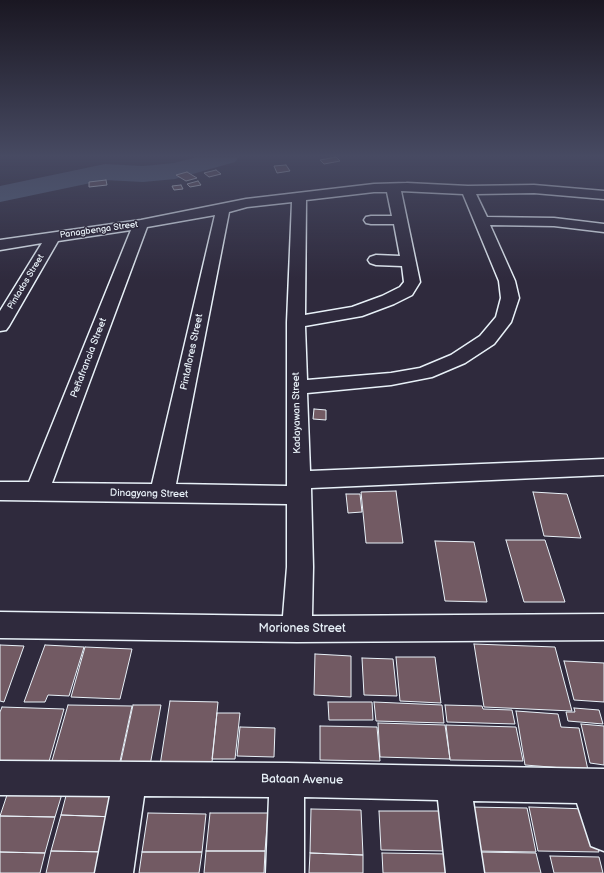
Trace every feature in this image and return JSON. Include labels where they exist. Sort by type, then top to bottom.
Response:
[{"type":"street","name":"Panagbenga Street","points":[[0,245],[141,224],[223,209],[246,203],[286,198]]},
{"type":"street","name":"Kadayawan Street","points":[[297,629],[300,567],[296,388],[299,198]]},
{"type":"street","points":[[296,322],[356,312],[388,300],[406,291],[412,282],[395,198]]},
{"type":"street","points":[[296,388],[391,379],[425,373],[458,359],[487,340],[506,318],[510,298],[507,281],[471,198]]},
{"type":"street","name":"Pintaflores Street","points":[[162,494],[223,209]]},
{"type":"street","points":[[371,220],[401,220]]},
{"type":"street","points":[[481,221],[554,222],[604,228]]},
{"type":"street","name":"Peñafrancia Street","points":[[37,491],[141,224]]},
{"type":"street","name":"Pintados Street","points":[[0,326],[53,237]]},
{"type":"street","points":[[376,260],[409,261]]},
{"type":"street","name":"Dinagyang Street","points":[[0,491],[162,494],[298,487],[604,467]]},
{"type":"street","name":"Moriones Street","points":[[0,625],[297,629],[604,627]]},
{"type":"street","name":"Bataan Avenue","points":[[0,778],[287,780],[597,786]]},
{"type":"street","points":[[114,873],[130,778]]},
{"type":"street","points":[[285,873],[287,780]]},
{"type":"street","points":[[453,784],[465,873]]},
{"type":"street","points":[[597,786],[604,833]]},
{"type":"building","points":[[314,409],[326,410],[326,420],[313,419]]},
{"type":"building","points":[[396,491],[403,543],[366,543],[361,492]]},
{"type":"building","points":[[533,492],[567,494],[581,538],[544,536]]},
{"type":"building","points":[[346,494],[360,494],[362,512],[348,513]]},
{"type":"building","points":[[506,540],[545,540],[565,602],[524,602]]},
{"type":"building","points":[[435,541],[474,542],[487,602],[445,601]]},
{"type":"building","points":[[474,644],[555,647],[572,711],[484,707]]},
{"type":"building","points":[[0,645],[24,646],[4,702],[0,701]]},
{"type":"building","points":[[45,645],[84,647],[69,696],[48,695],[45,702],[24,702]]},
{"type":"building","points":[[85,647],[132,649],[120,699],[71,697]]},
{"type":"building","points":[[315,654],[351,656],[351,697],[314,695]]},
{"type":"building","points":[[396,657],[435,657],[441,703],[400,701]]},
{"type":"building","points":[[362,658],[393,659],[397,696],[364,695]]},
{"type":"building","points":[[564,661],[604,663],[604,702],[574,700]]},
{"type":"building","points":[[170,701],[218,702],[211,772],[159,772]]},
{"type":"building","points":[[328,702],[372,702],[373,720],[329,720]]},
{"type":"building","points":[[374,702],[442,705],[444,723],[376,721]]},
{"type":"building","points":[[68,705],[132,706],[119,766],[51,764]]},
{"type":"building","points":[[133,705],[161,705],[149,771],[119,770]]},
{"type":"building","points":[[445,705],[482,706],[483,709],[512,710],[515,724],[447,722]]},
{"type":"building","points":[[2,707],[64,709],[48,765],[0,764],[0,712]]},
{"type":"building","points":[[574,708],[599,710],[603,724],[568,721],[566,712],[575,712]]},
{"type":"building","points":[[516,711],[558,714],[561,727],[579,728],[588,770],[525,765]]},
{"type":"building","points":[[217,713],[240,713],[235,759],[212,759]]},
{"type":"building","points":[[378,723],[445,725],[450,759],[380,757]]},
{"type":"building","points":[[581,724],[604,726],[604,765],[590,763]]},
{"type":"building","points":[[446,725],[516,727],[523,761],[450,760]]},
{"type":"building","points":[[320,726],[377,727],[380,761],[320,760]]},
{"type":"building","points":[[240,727],[275,728],[274,757],[237,756]]},
{"type":"building","points":[[8,792],[62,794],[55,817],[0,816]]},
{"type":"building","points":[[67,792],[121,793],[116,817],[61,815]]},
{"type":"building","points":[[469,807],[527,808],[536,852],[475,851]]},
{"type":"building","points":[[529,807],[587,809],[599,852],[538,851]]},
{"type":"building","points":[[311,809],[361,810],[363,855],[310,853]]},
{"type":"building","points":[[379,811],[443,811],[448,851],[381,850]]},
{"type":"building","points":[[148,813],[206,814],[202,852],[142,852]]},
{"type":"building","points":[[210,813],[268,813],[265,851],[206,851]]},
{"type":"building","points":[[61,815],[116,817],[108,852],[51,851]]},
{"type":"building","points":[[0,816],[55,817],[45,853],[0,852]]},
{"type":"building","points":[[51,851],[108,852],[104,873],[46,873]]},
{"type":"building","points":[[206,851],[265,851],[264,873],[204,873]]},
{"type":"building","points":[[0,852],[45,853],[40,873],[0,873]]},
{"type":"building","points":[[142,852],[202,852],[199,873],[139,873]]},
{"type":"building","points":[[477,852],[536,853],[541,873],[480,873]]},
{"type":"building","points":[[310,853],[363,855],[363,873],[309,873]]},
{"type":"building","points":[[382,853],[449,854],[452,873],[383,873]]},
{"type":"building","points":[[550,856],[599,857],[603,873],[554,873]]}]
